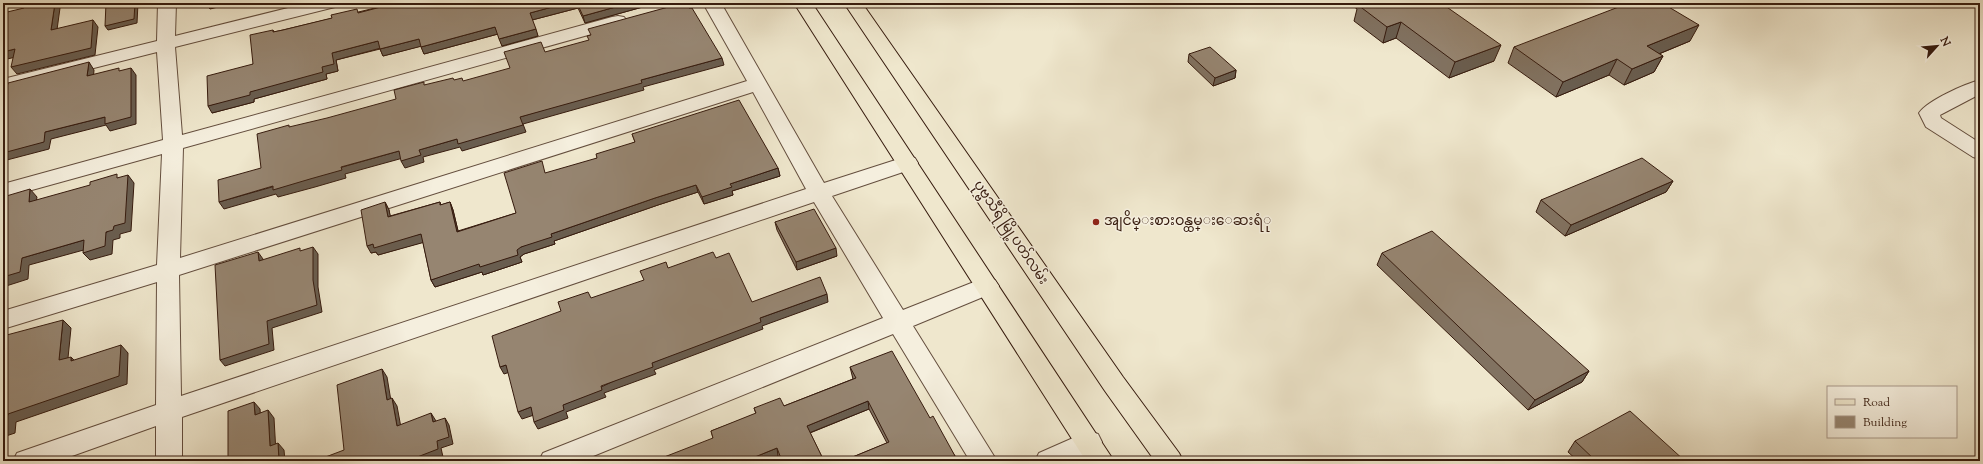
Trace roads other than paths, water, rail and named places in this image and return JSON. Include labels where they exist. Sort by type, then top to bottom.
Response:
[{"type":"main road","points":[[804,3],[1095,452]]},
{"type":"main road","name":"ပုဗ္ဗသီရိ မြို့ပတ်လမ်း","points":[[852,3],[1109,378],[1170,461]]},
{"type":"street","points":[[167,3],[166,44],[173,144],[168,270],[169,461]]},
{"type":"street","points":[[3,85],[329,3]]},
{"type":"street","points":[[712,3],[819,193],[984,461]]},
{"type":"street","points":[[3,191],[637,16]]},
{"type":"street","points":[[3,320],[168,270],[758,84]]},
{"type":"street","points":[[1980,86],[1938,106],[1929,114],[1933,122],[1980,152]]},
{"type":"street","points":[[26,461],[169,411],[908,163]]},
{"type":"street","points":[[552,461],[987,286]]},
{"type":"street","points":[[1048,461],[1095,452]]},
{"type":"place","name":"အျငိမ္းစားဝန္ထမ္းေဆးရံု","points":[[1096,222]]}]
